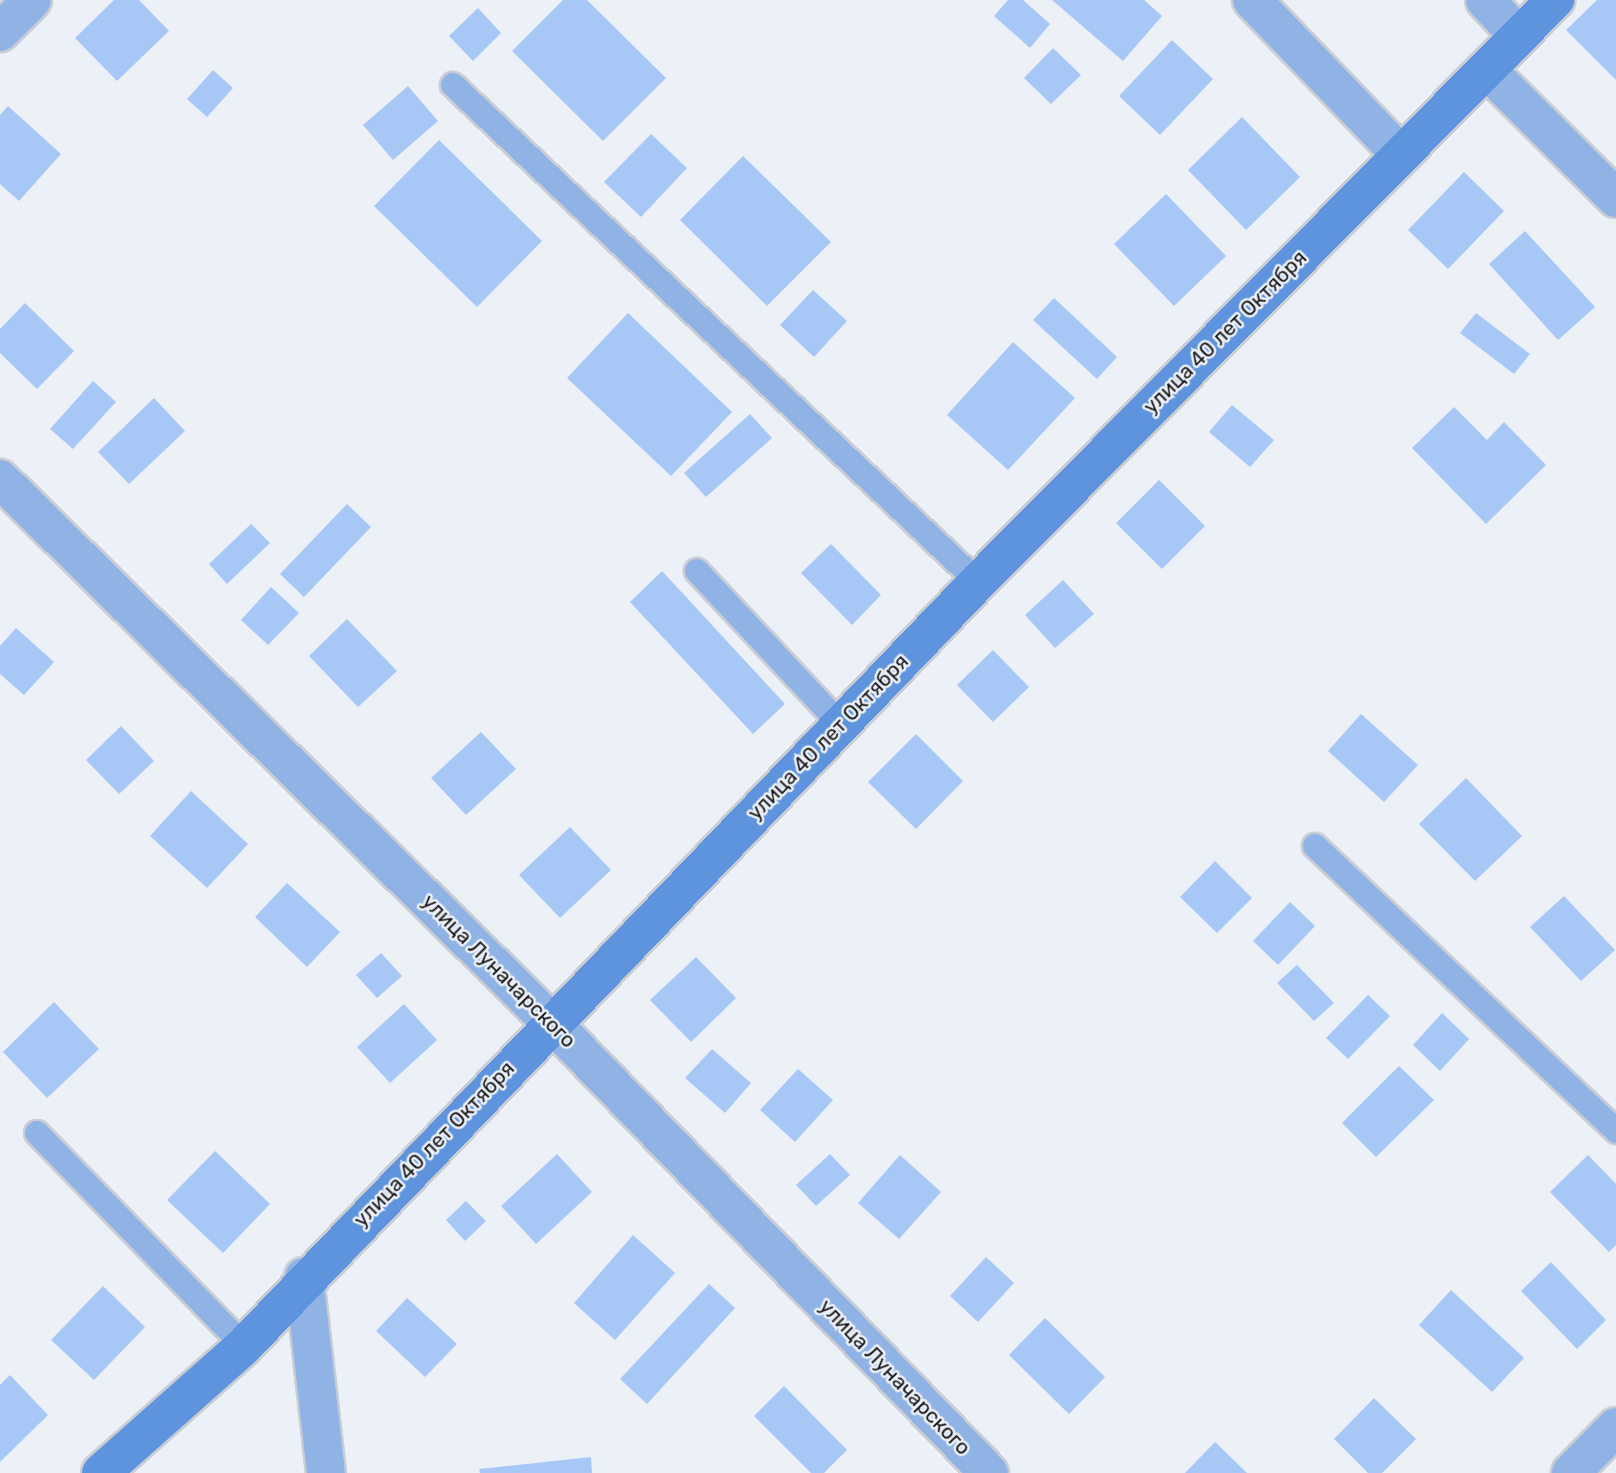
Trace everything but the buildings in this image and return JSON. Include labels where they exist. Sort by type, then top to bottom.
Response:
[{"type":"main road","name":"улица 40 лет Октября","points":[[101,1473],[244,1346],[304,1277],[978,582],[1555,0]]},
{"type":"street","points":[[0,32],[33,0]]},
{"type":"street","points":[[1252,0],[1401,155]]},
{"type":"street","points":[[1485,0],[1519,36]]},
{"type":"street","points":[[1487,70],[1616,198]]},
{"type":"street","name":"улица Луначарского","points":[[0,479],[552,1023],[989,1473]]},
{"type":"street","points":[[304,1277],[326,1473]]},
{"type":"street","points":[[1571,1473],[1616,1427]]},
{"type":"lane","points":[[453,85],[978,582]]},
{"type":"lane","points":[[697,571],[841,724]]},
{"type":"lane","points":[[1315,846],[1616,1130]]},
{"type":"lane","points":[[37,1133],[244,1346]]}]
